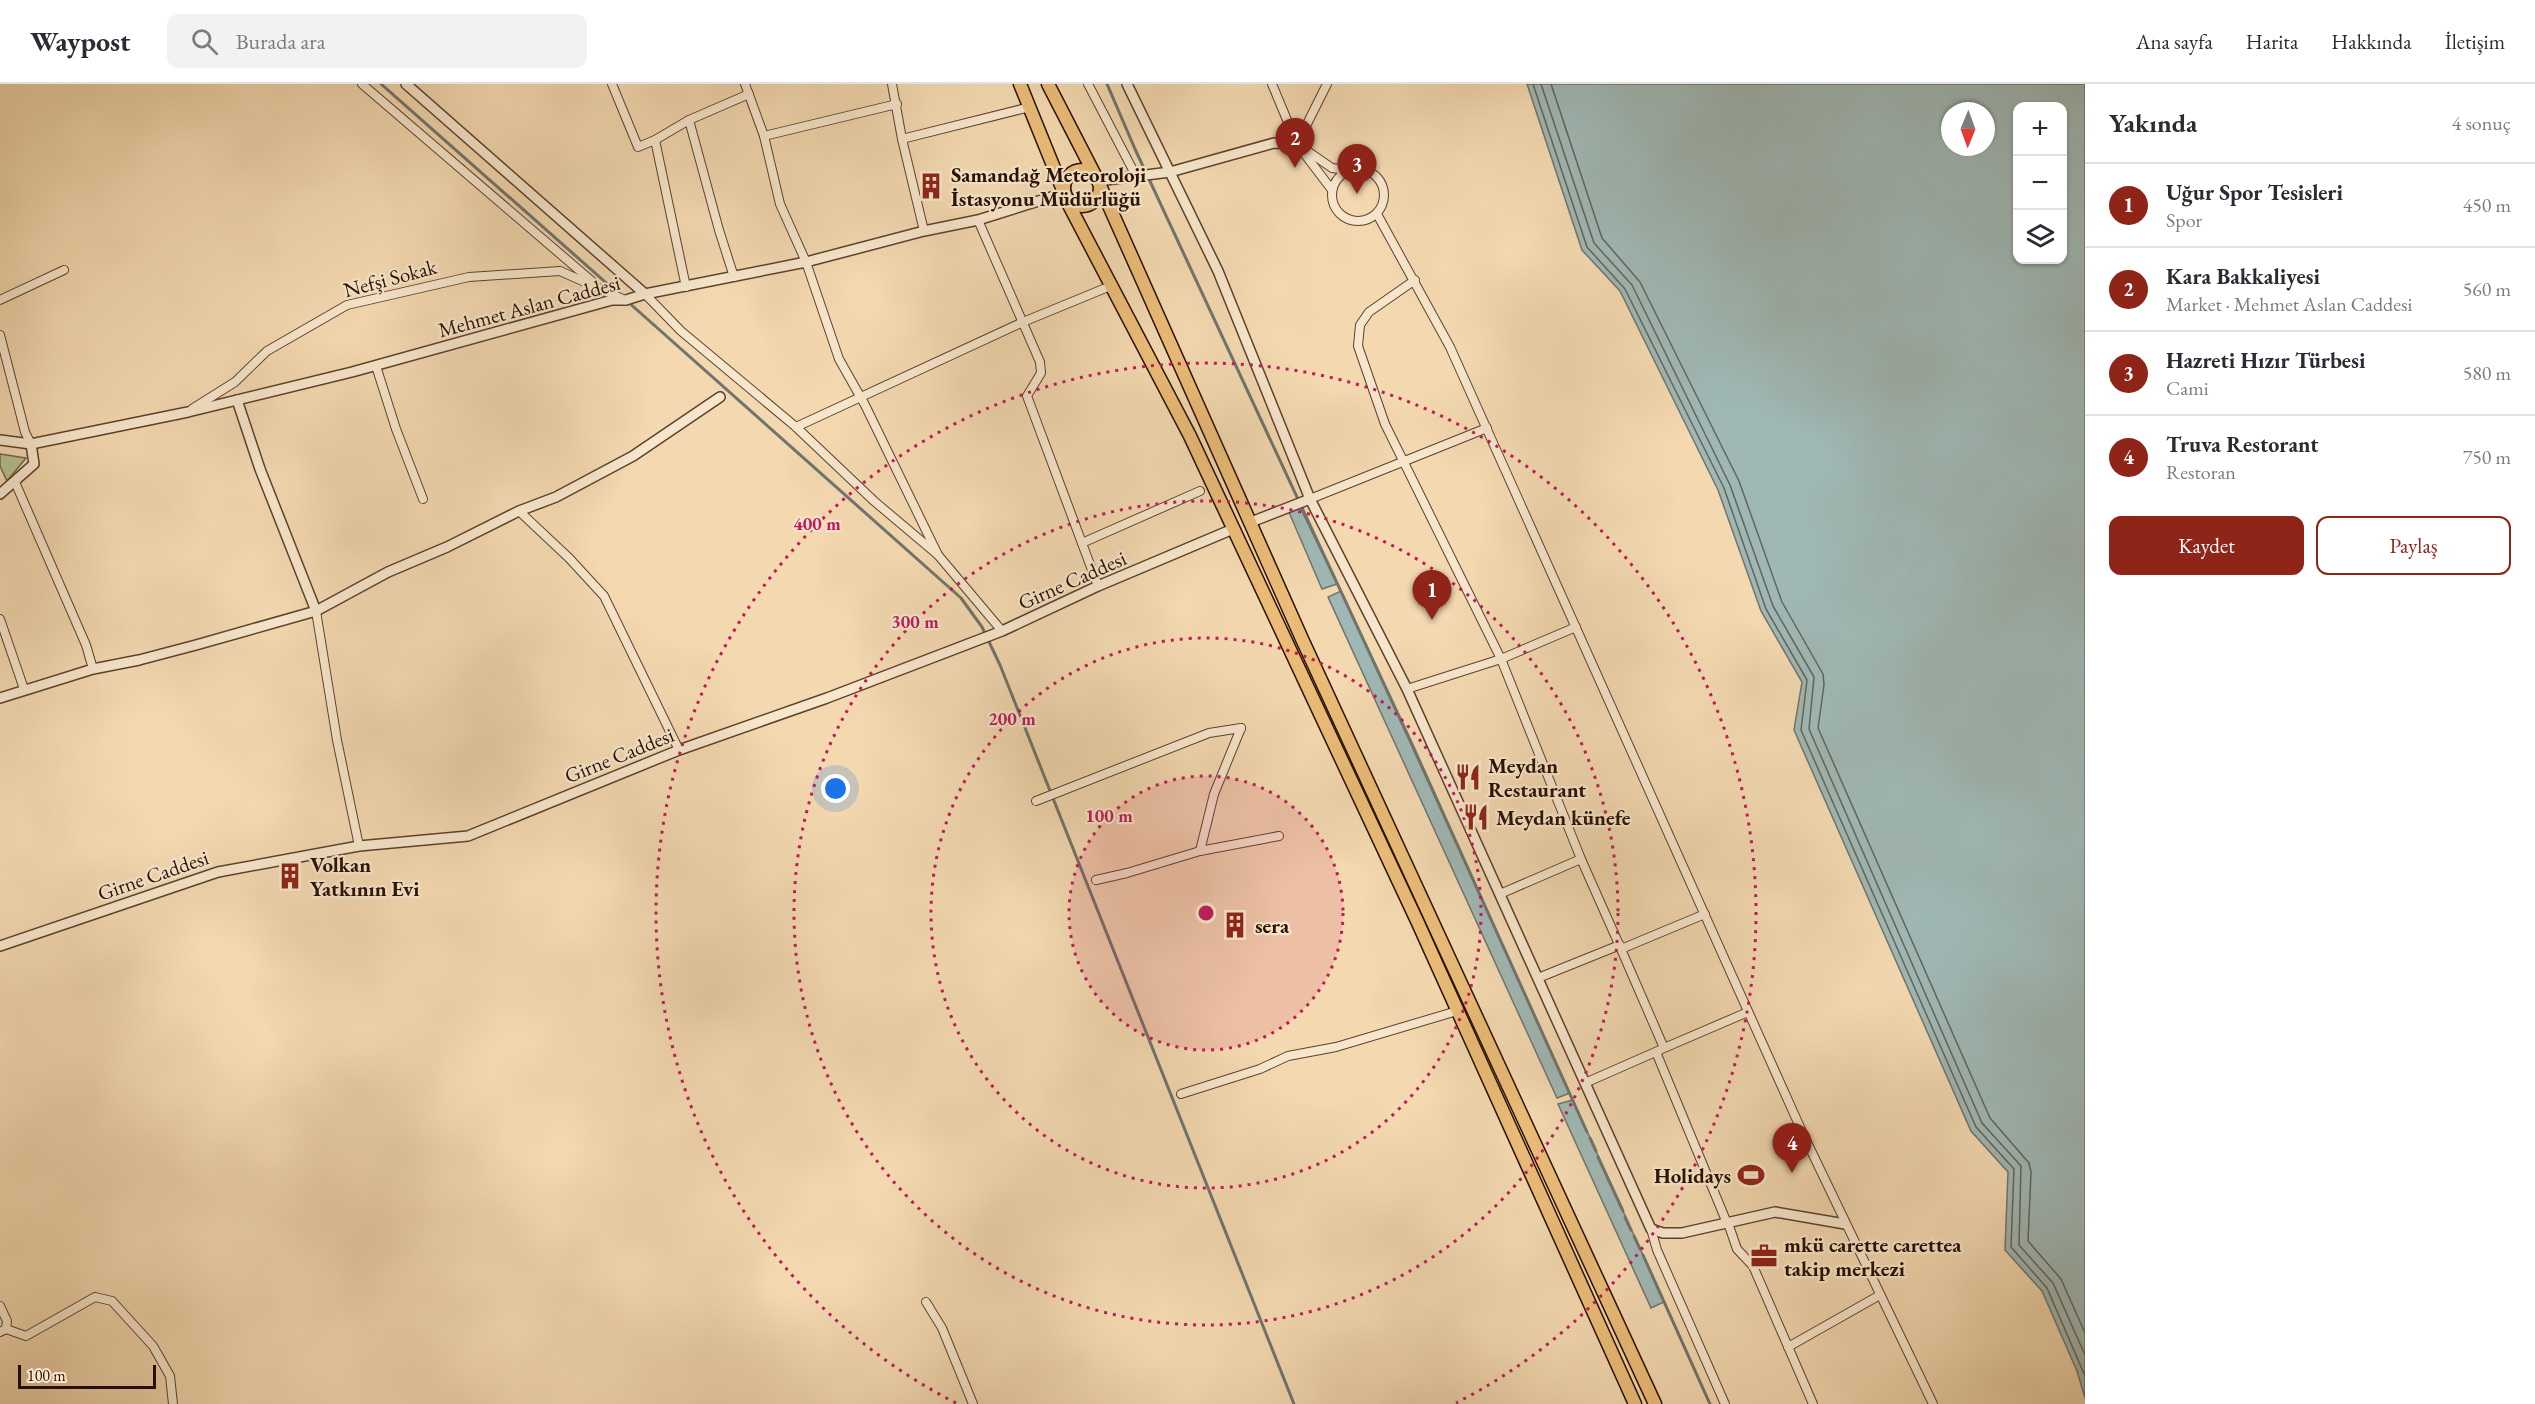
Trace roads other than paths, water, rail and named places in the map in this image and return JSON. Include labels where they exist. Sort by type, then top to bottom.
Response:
[{"type":"main road","points":[[1020,84],[1064,193],[1190,436],[1458,1011],[1635,1404]]},
{"type":"main road","points":[[1048,84],[1098,181],[1302,639],[1654,1404]]},
{"type":"main road","points":[[1087,170],[1098,181],[1099,193],[1088,205],[1076,205],[1064,193],[1064,182],[1076,171],[1087,170]]},
{"type":"street","points":[[362,84],[600,288]]},
{"type":"street","points":[[406,84],[645,294],[681,331],[796,427],[874,501],[938,555],[1002,631]]},
{"type":"street","points":[[612,84],[638,147],[689,120],[749,94]]},
{"type":"street","points":[[745,84],[764,136],[780,204],[806,262],[839,359],[861,396],[938,555]]},
{"type":"street","points":[[892,84],[902,139],[924,231]]},
{"type":"street","points":[[1088,84],[1136,176]]},
{"type":"street","points":[[1127,84],[1218,271],[1310,499],[1407,689],[1651,1229],[1657,1250],[1725,1404]]},
{"type":"street","points":[[1098,181],[1170,172],[1274,143],[1297,144],[1332,168],[1366,170],[1380,181],[1384,198],[1377,214],[1362,222],[1345,219],[1334,206],[1332,190],[1297,144],[1272,84]]},
{"type":"street","points":[[1297,144],[1327,84]]},
{"type":"street","points":[[764,136],[897,104]]},
{"type":"street","points":[[902,139],[1030,107]]},
{"type":"street","points":[[689,120],[734,277]]},
{"type":"street","points":[[655,140],[686,287]]},
{"type":"street","points":[[1332,190],[1341,175],[1348,170]]},
{"type":"street","name":"Mehmet Aslan Caddesi","points":[[0,440],[31,444],[188,412],[376,366],[612,300],[626,300],[645,294],[806,262],[924,231],[978,220],[1064,193]]},
{"type":"street","points":[[1377,214],[1450,347],[1845,1224],[1934,1404]]},
{"type":"street","points":[[978,220],[1023,322],[1041,370],[1027,396],[1098,586]]},
{"type":"street","points":[[0,300],[64,270]]},
{"type":"street","name":"Nefşi Sokak","points":[[188,412],[235,381],[267,351],[348,305],[469,277],[560,272],[626,300]]},
{"type":"street","points":[[1415,280],[1369,312],[1360,325],[1357,337],[1385,424],[1501,659],[1581,859],[1620,947],[1737,1249],[1753,1266],[1813,1404]]},
{"type":"street","points":[[796,427],[1023,322],[1113,285]]},
{"type":"street","points":[[0,335],[31,444],[34,464],[0,495]]},
{"type":"street","points":[[376,366],[396,429],[423,499]]},
{"type":"street","points":[[0,698],[93,669],[180,650],[316,611],[388,572],[457,542],[519,511],[556,497],[633,456],[720,398]]},
{"type":"street","points":[[237,400],[260,469],[316,611],[337,740],[359,846]]},
{"type":"street","points":[[1251,522],[1487,428]]},
{"type":"street","points":[[15,482],[86,645],[93,669]]},
{"type":"street","points":[[1082,543],[1200,491]]},
{"type":"street","points":[[519,511],[569,558],[604,596],[679,750]]},
{"type":"street","name":"Girne Caddesi","points":[[0,946],[218,872],[359,846],[468,836],[679,750],[827,698],[1002,631],[1098,586],[1233,529]]},
{"type":"street","points":[[0,619],[24,689]]},
{"type":"street","points":[[1407,689],[1501,659],[1576,627]]},
{"type":"street","points":[[1036,801],[1209,733],[1241,728],[1214,794],[1200,851]]},
{"type":"street","points":[[1096,880],[1128,873],[1200,851],[1280,836]]},
{"type":"street","points":[[1500,894],[1581,859]]},
{"type":"street","points":[[1538,978],[1705,914]]},
{"type":"street","points":[[1181,1094],[1260,1069],[1288,1056],[1336,1047],[1458,1011]]},
{"type":"street","points":[[1585,1083],[1748,1012]]},
{"type":"street","points":[[1651,1229],[1663,1233],[1682,1233],[1775,1212],[1845,1224]]},
{"type":"street","points":[[1788,1347],[1880,1295]]},
{"type":"street","points":[[0,1306],[7,1320],[3,1330],[26,1336],[95,1297],[112,1301],[153,1346],[170,1376],[172,1404]]},
{"type":"street","points":[[926,1302],[942,1328],[973,1404]]},
{"type":"water","points":[[1527,84],[2085,84],[2085,1398],[2077,1371],[2042,1291],[2005,1250],[2008,1172],[1971,1131],[1794,730],[1802,682],[1761,611],[1718,490],[1620,291],[1582,250]]},
{"type":"water","points":[[1299,505],[1337,584],[1322,589],[1288,510]]},
{"type":"water","points":[[1341,591],[1570,1093],[1557,1098],[1328,597]]},
{"type":"water","points":[[1573,1100],[1664,1302],[1651,1308],[1558,1104]]},
{"type":"waterway","points":[[381,84],[620,295]]},
{"type":"waterway","points":[[1107,84],[1135,149],[1411,742],[1587,1132]]},
{"type":"waterway","points":[[627,301],[961,598],[982,627],[1000,665],[1294,1404]]},
{"type":"waterway","points":[[1590,1138],[1596,1151]]},
{"type":"waterway","points":[[1598,1157],[1623,1211]]},
{"type":"waterway","points":[[1625,1217],[1631,1230]]},
{"type":"waterway","points":[[1634,1236],[1640,1249]]},
{"type":"waterway","points":[[1643,1255],[1710,1404]]},
{"type":"place","name":"Kara Bakkaliyesi","points":[[1295,168]]},
{"type":"place","name":"Samandağ Meteoroloji İstasyonu Müdürlüğü","points":[[931,186]]},
{"type":"place","name":"Hazreti Hızır Türbesi","points":[[1357,194]]},
{"type":"place","name":"Uğur Spor Tesisleri","points":[[1432,620]]},
{"type":"place","name":"Meydan Restaurant","points":[[1468,777]]},
{"type":"place","name":"Meydan künefe","points":[[1476,817]]},
{"type":"place","name":"Volkan Yatkının Evi","points":[[290,876]]},
{"type":"place","name":"sera","points":[[1235,925]]},
{"type":"place","name":"Truva Restorant","points":[[1792,1173]]},
{"type":"place","name":"Holidays","points":[[1751,1175]]},
{"type":"place","name":"mkü carette carettea takip merkezi","points":[[1764,1256]]}]
